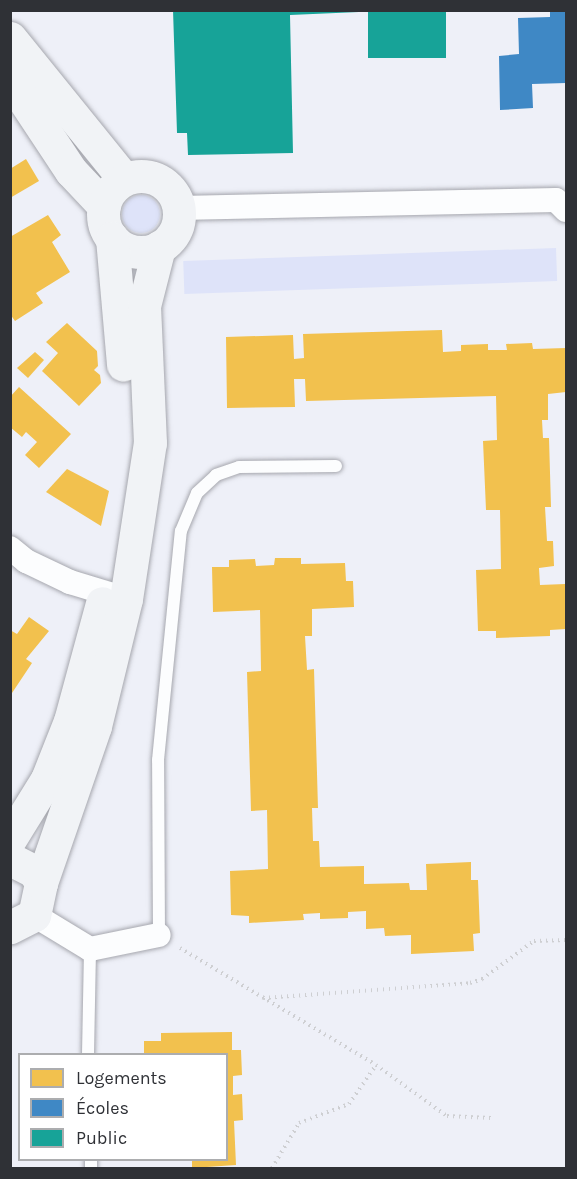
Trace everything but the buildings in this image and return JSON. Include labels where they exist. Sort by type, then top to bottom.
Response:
[{"type":"street","points":[[10,39],[124,179]]},
{"type":"street","points":[[10,79],[71,171],[104,206]]},
{"type":"street","points":[[10,839],[47,779],[115,596],[150,443],[144,306],[159,247],[175,231],[179,208],[169,187],[148,176],[124,179],[108,195],[104,206],[106,228],[112,238],[128,447],[115,596],[95,726],[41,883],[22,921],[90,949],[159,935]]},
{"type":"street","points":[[179,208],[561,205]]},
{"type":"street","points":[[112,238],[133,251],[159,247]]},
{"type":"street","points":[[10,548],[26,561],[70,582],[115,596]]},
{"type":"street","points":[[10,859],[34,871],[41,883]]},
{"type":"lane","points":[[159,935],[158,760],[181,531],[197,493],[216,475],[239,467],[336,466]]},
{"type":"lane","points":[[88,1053],[90,949]]},
{"type":"path","points":[[159,935],[376,1065],[447,1116],[491,1118]]},
{"type":"path","points":[[262,998],[470,983],[482,979],[534,941],[567,940]]},
{"type":"path","points":[[272,1168],[299,1123],[349,1104],[376,1065]]},
{"type":"shaded area","points":[[141,195],[154,201],[160,214],[154,227],[141,233],[128,227],[122,214],[128,201]]},
{"type":"shaded area","points":[[556,248],[557,281],[184,294],[183,261]]}]
